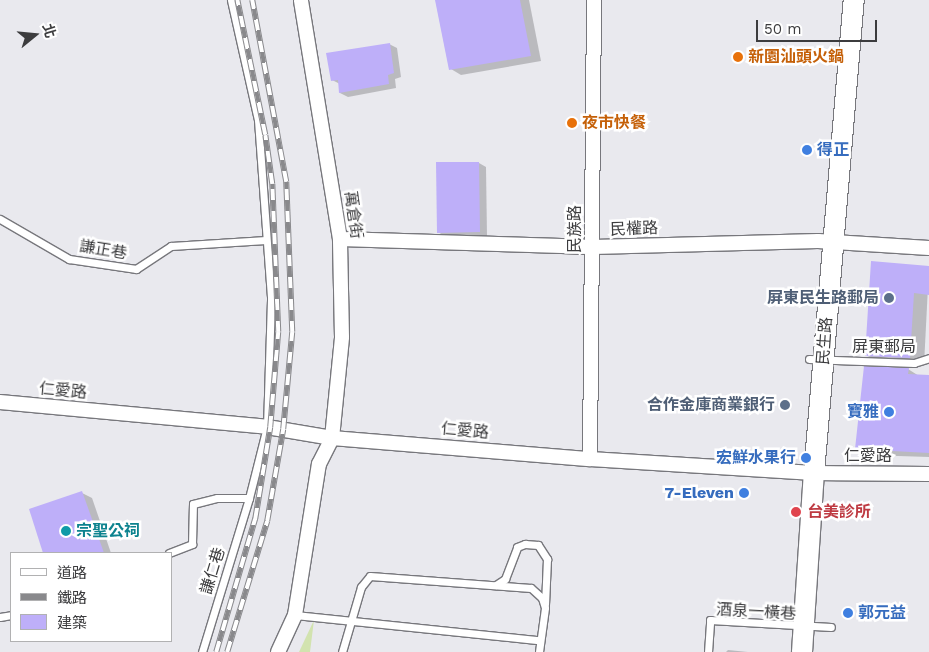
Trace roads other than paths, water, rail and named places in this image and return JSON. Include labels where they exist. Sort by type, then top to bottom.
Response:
[{"type":"street","name":"萬倉街","points":[[278,652],[296,616],[320,464],[332,438],[342,337],[340,239],[301,0]]},
{"type":"street","name":"民族路","points":[[590,459],[594,0]]},
{"type":"street","name":"民生路","points":[[802,652],[814,473],[817,359],[832,242],[854,0]]},
{"type":"street","name":"民權路","points":[[340,239],[593,247],[832,242],[929,248]]},
{"type":"street","name":"仁愛路","points":[[0,402],[267,427],[332,438],[590,459],[814,473],[929,474]]},
{"type":"lane","points":[[231,0],[258,120],[271,297],[267,427]]},
{"type":"lane","name":"謙正巷","points":[[0,219],[69,259],[136,269],[170,246],[266,240]]},
{"type":"lane","name":"屏東郵局","points":[[817,359],[914,363],[929,358]]},
{"type":"lane","name":"謙仁巷","points":[[202,652],[250,498],[267,427]]},
{"type":"lane","name":"謙仁巷","points":[[171,552],[192,544],[193,504],[217,498],[250,498]]},
{"type":"lane","points":[[496,585],[505,579],[517,547],[525,544],[538,545],[547,559],[545,608],[539,640],[539,652]]},
{"type":"lane","points":[[342,652],[352,623],[360,587],[370,576],[531,588],[542,598],[545,608]]},
{"type":"lane","points":[[296,616],[539,640]]},
{"type":"lane","name":"酒泉一橫巷","points":[[708,652],[710,620],[804,628],[831,627]]},
{"type":"railway","points":[[216,652],[255,519],[270,427],[278,332],[272,184],[265,135],[237,0]]},
{"type":"railway","points":[[227,652],[267,521],[283,429],[292,332],[286,182],[252,0]]},
{"type":"place","name":"新園汕頭火鍋","points":[[738,57]]},
{"type":"place","name":"夜市快餐","points":[[572,123]]},
{"type":"place","name":"得正","points":[[807,150]]},
{"type":"place","name":"屏東民生路郵局","points":[[889,298]]},
{"type":"place","name":"合作金庫商業銀行","points":[[785,405]]},
{"type":"place","name":"寶雅","points":[[889,412]]},
{"type":"place","name":"宏鮮水果行","points":[[806,458]]},
{"type":"place","name":"7-Eleven","points":[[744,493]]},
{"type":"place","name":"台美診所","points":[[796,512]]},
{"type":"place","name":"宗聖公祠","points":[[66,531]]},
{"type":"place","name":"郭元益","points":[[848,613]]}]
